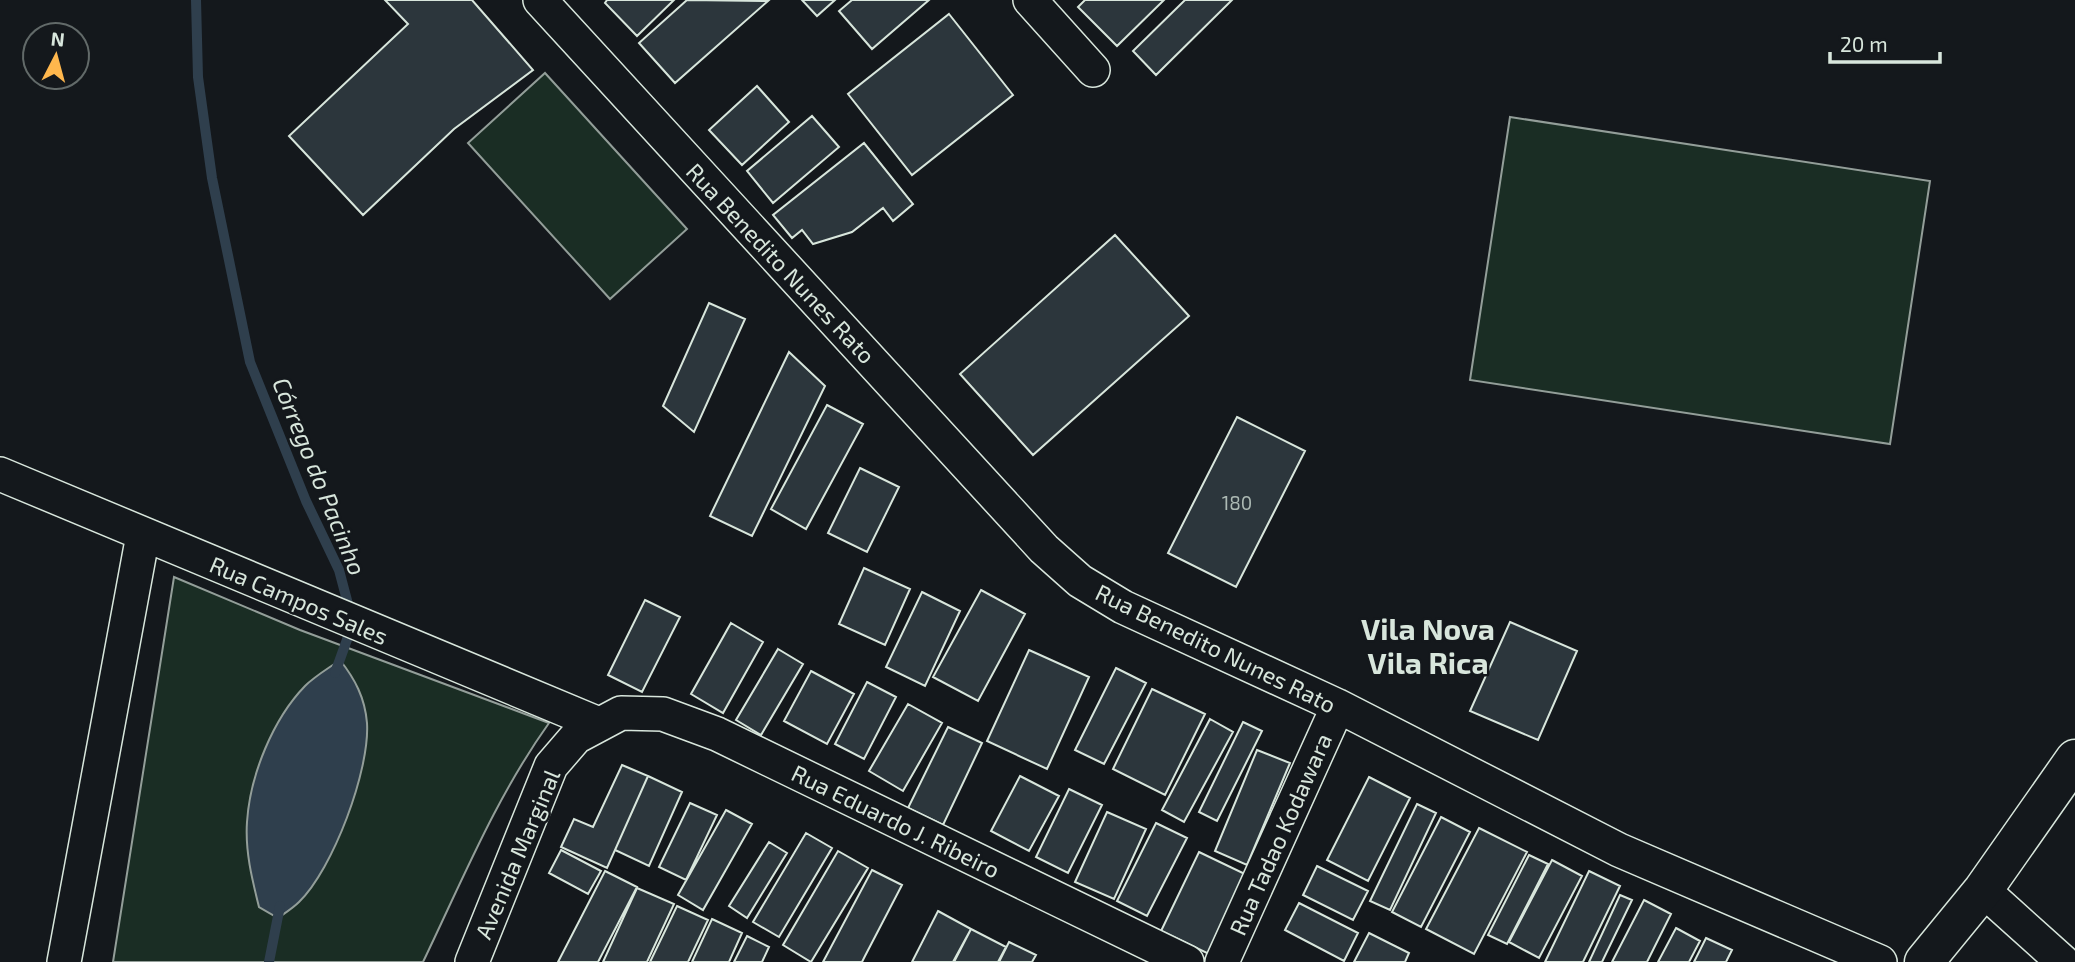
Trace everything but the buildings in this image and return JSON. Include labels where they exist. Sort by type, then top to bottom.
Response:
[{"type":"main road","points":[[1924,962],[1983,890],[2075,758]]},
{"type":"street","name":"Rua Benedito Nunes Rato","points":[[540,0],[1044,549],[1080,581],[1123,607],[1338,706],[1619,850],[1880,962]]},
{"type":"street","points":[[1030,0],[1093,70]]},
{"type":"street","name":"Rua Campos Sales","points":[[0,474],[599,724]]},
{"type":"street","points":[[64,962],[144,535]]},
{"type":"street","name":"Rua Tadao Kodawara","points":[[1222,962],[1338,706]]},
{"type":"street","name":"Rua Eduardo J. Ribeiro","points":[[599,724],[621,713],[663,714],[717,734],[1187,962]]},
{"type":"street","name":"Avenida Marginal","points":[[472,962],[551,766],[576,737],[599,724]]},
{"type":"street","points":[[1983,890],[2063,962]]},
{"type":"green space","points":[[545,73],[687,229],[610,299],[468,143]]},
{"type":"green space","points":[[1510,117],[1930,181],[1890,444],[1470,380]]},
{"type":"green space","points":[[174,577],[300,630],[549,723],[496,810],[423,962],[113,962]]},
{"type":"water","points":[[340,660],[358,689],[366,714],[366,743],[356,792],[336,843],[312,887],[299,902],[278,918],[259,907],[248,854],[247,822],[253,786],[273,731],[293,699],[318,675]]},
{"type":"waterway","name":"Córrego do Pacinho","points":[[196,0],[198,77],[212,178],[250,362],[306,501],[339,570],[353,623],[335,673]]},
{"type":"waterway","name":"Córrego do Pacinho","points":[[269,962],[280,906]]},
{"type":"district","name":"Vila Nova Vila Rica","points":[[1428,645]]}]
